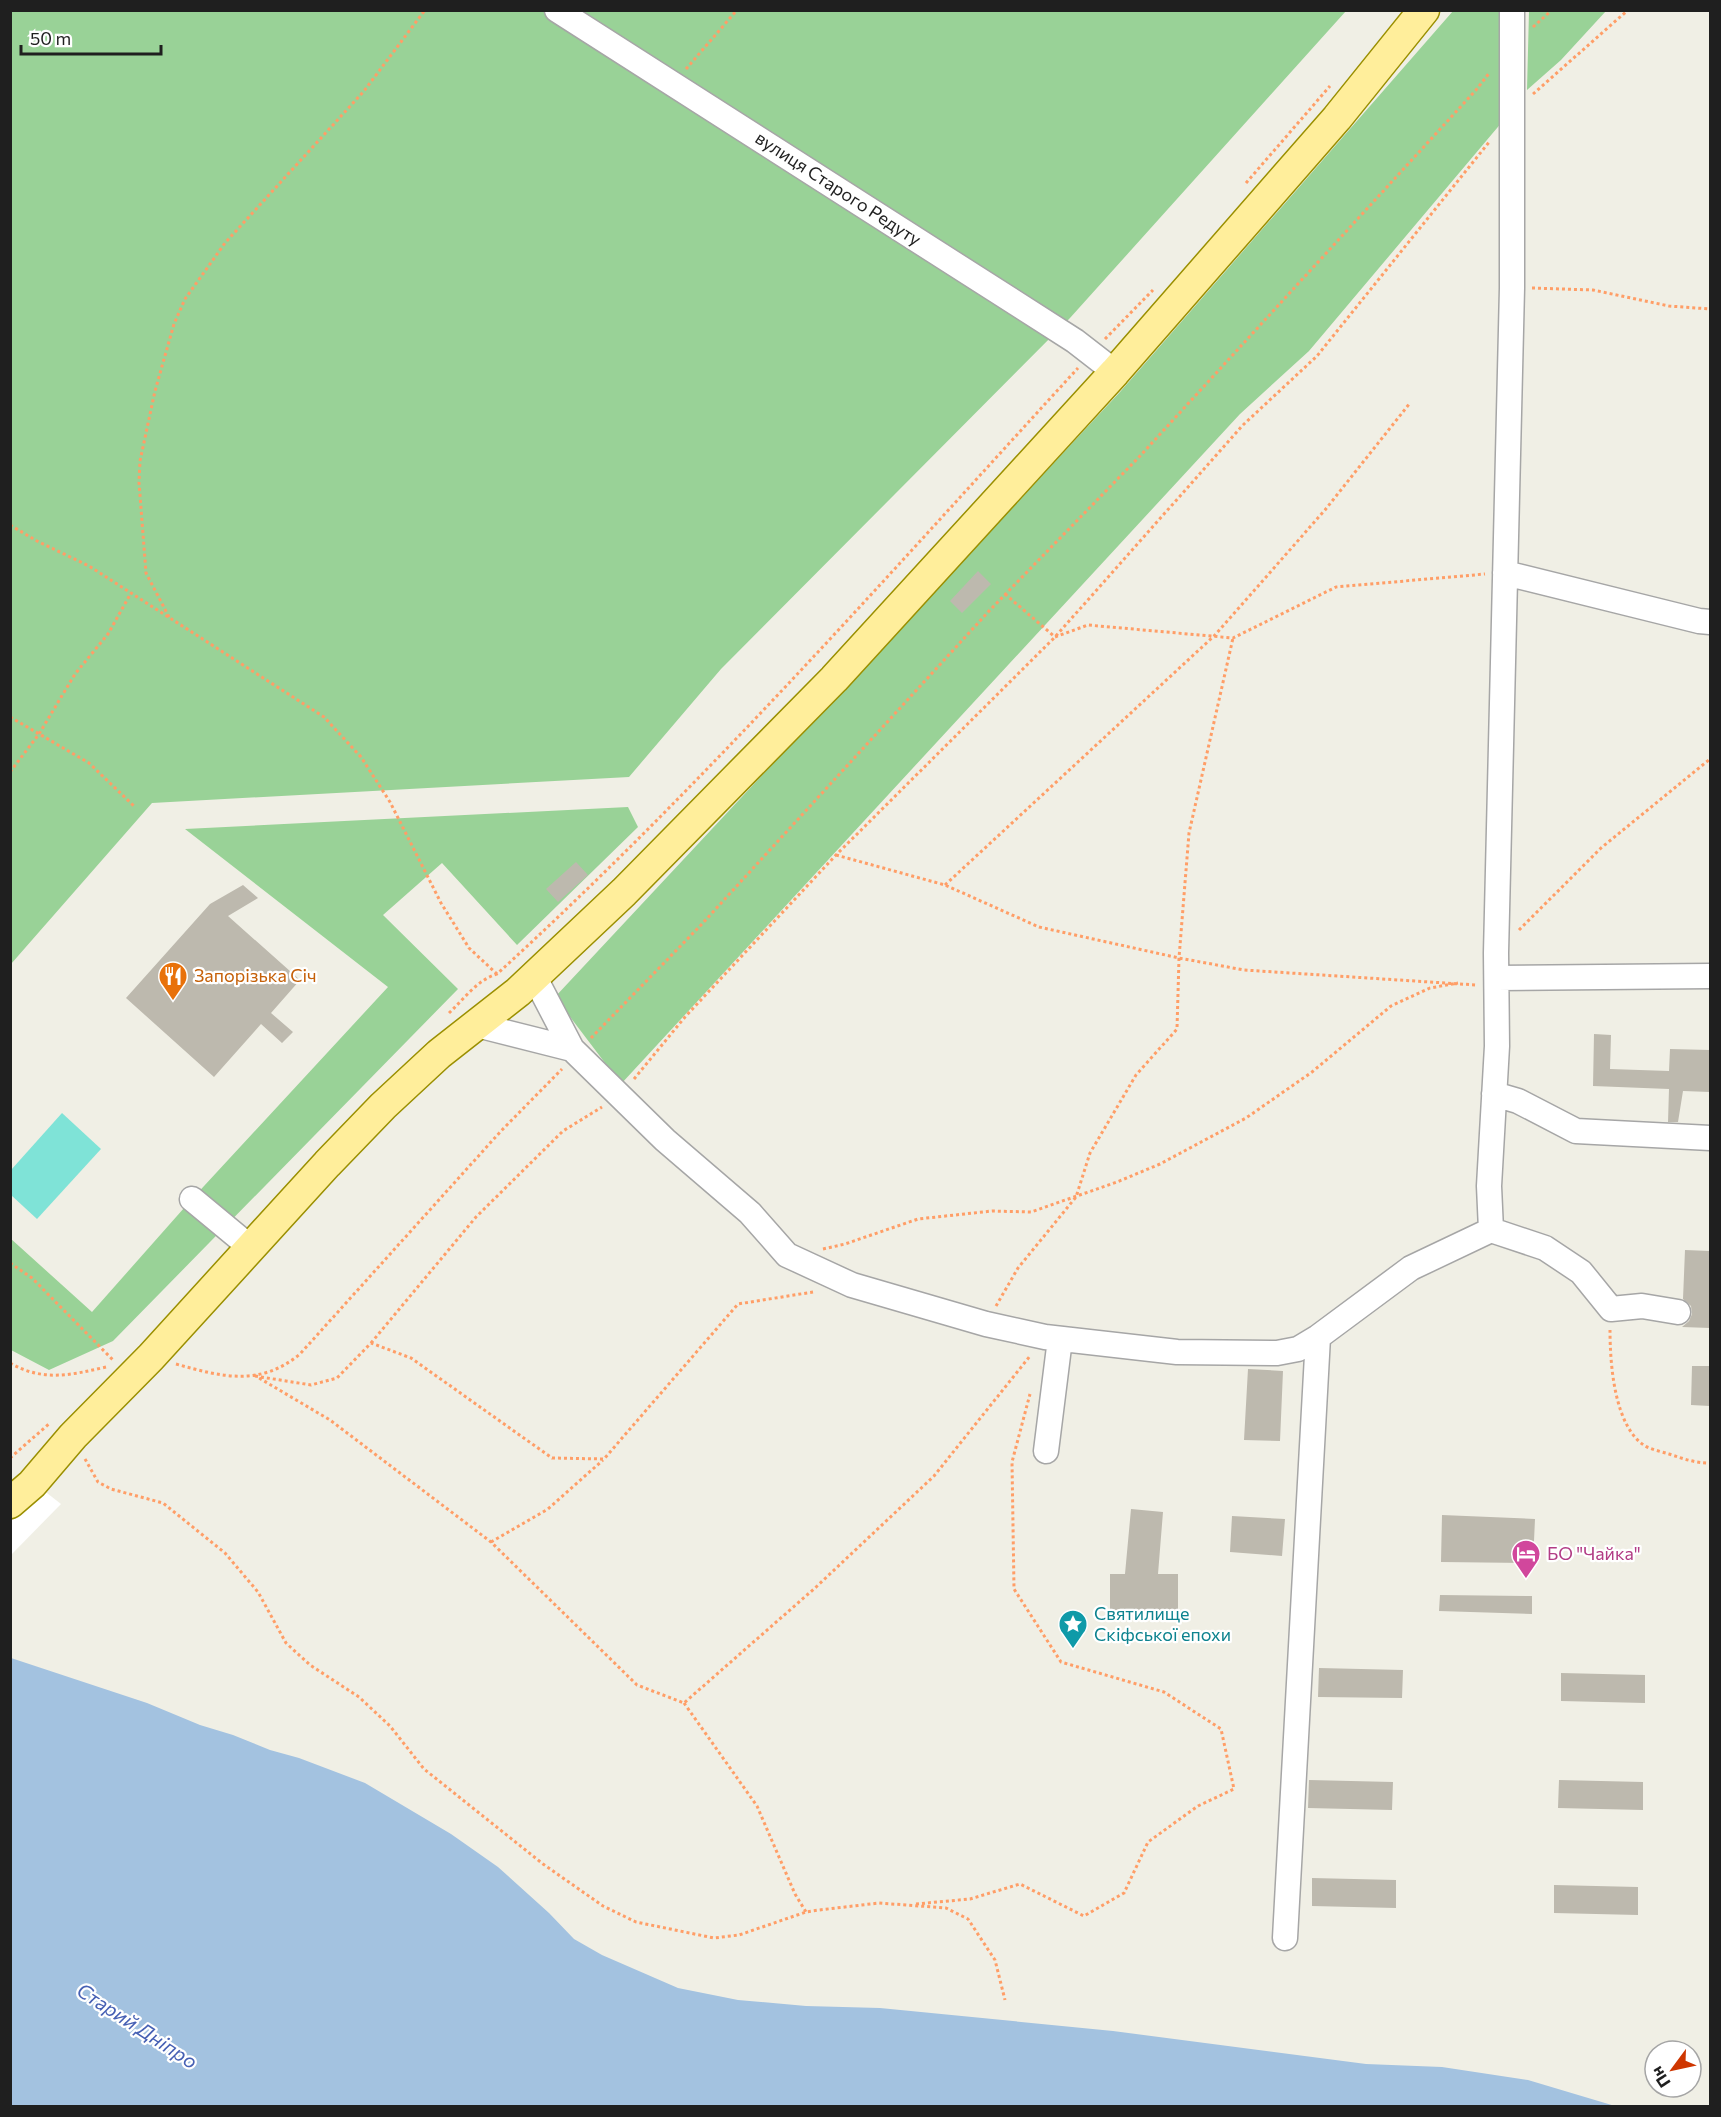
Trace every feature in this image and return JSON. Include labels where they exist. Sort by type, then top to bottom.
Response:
[{"type":"main road","points":[[21,1494],[64,1427],[151,1357],[383,1106],[439,1054],[477,1025],[516,981],[624,892],[834,679],[1115,372],[1337,118],[1424,10]]},
{"type":"street","name":"вулиця Старого Редуту","points":[[557,10],[1091,353],[1115,372]]},
{"type":"street","points":[[1491,1230],[1489,1186],[1497,1046],[1496,953],[1512,288],[1512,10]]},
{"type":"street","points":[[1505,573],[1710,622]]},
{"type":"street","points":[[1497,982],[1710,976]]},
{"type":"street","points":[[516,981],[575,1051],[664,1140],[750,1213],[787,1255],[852,1285],[986,1324],[1053,1338],[1177,1352],[1277,1353],[1298,1349],[1318,1337],[1411,1268],[1491,1230],[1545,1248],[1581,1272],[1611,1309],[1642,1306],[1678,1312]]},
{"type":"street","points":[[477,1025],[575,1051]]},
{"type":"street","points":[[1494,1094],[1518,1101],[1576,1131],[1710,1138]]},
{"type":"street","points":[[192,1199],[250,1248]]},
{"type":"street","points":[[1285,1938],[1318,1337]]},
{"type":"street","points":[[1046,1451],[1053,1338]]},
{"type":"path","points":[[169,617],[146,573],[139,482],[140,461],[155,391],[174,324],[185,299],[225,243],[364,91],[425,10]]},
{"type":"path","points":[[673,84],[737,10]]},
{"type":"path","points":[[254,1376],[284,1368],[300,1354],[575,1051],[701,925],[1005,594],[1140,456],[1452,117],[1476,90],[1512,41],[1552,10]]},
{"type":"path","points":[[1513,112],[1628,10]]},
{"type":"path","points":[[1239,190],[1333,82]]},
{"type":"path","points":[[151,1357],[219,1376],[254,1376],[311,1385],[337,1377],[371,1343],[476,1218],[563,1131],[620,1096],[685,1017],[836,855],[1055,637],[1243,425],[1317,356],[1491,139]]},
{"type":"path","points":[[1512,288],[1593,290],[1669,306],[1710,309]]},
{"type":"path","points":[[516,981],[560,916],[685,793],[1091,353],[1154,289]]},
{"type":"path","points":[[945,885],[1214,636],[1324,510],[1410,403]]},
{"type":"path","points":[[10,525],[89,566],[324,717],[361,757],[390,802],[441,903],[469,948],[516,981]]},
{"type":"path","points":[[1055,637],[1088,625],[1233,638],[1336,587],[1505,573]]},
{"type":"path","points":[[10,772],[39,734],[75,674],[108,634],[131,593]]},
{"type":"path","points":[[1005,594],[1055,637]]},
{"type":"path","points":[[986,1324],[1018,1268],[1076,1197],[1090,1153],[1136,1075],[1177,1029],[1179,958],[1189,833],[1233,638]]},
{"type":"path","points":[[10,717],[88,763],[135,807]]},
{"type":"path","points":[[1496,953],[1601,848],[1710,759]]},
{"type":"path","points":[[836,855],[945,885],[1040,927],[1179,958],[1244,970],[1458,983],[1497,982]]},
{"type":"path","points":[[446,1016],[488,977],[516,981]]},
{"type":"path","points":[[787,1255],[845,1244],[918,1219],[992,1211],[1031,1212],[1117,1182],[1160,1164],[1246,1118],[1312,1072],[1391,1006],[1430,988],[1458,983]]},
{"type":"path","points":[[10,1263],[32,1278],[118,1364],[66,1376],[38,1374],[10,1363]]},
{"type":"path","points":[[491,1542],[548,1509],[604,1459],[738,1304],[818,1291]]},
{"type":"path","points":[[1611,1309],[1610,1350],[1619,1405],[1629,1430],[1646,1446],[1695,1463],[1710,1463]]},
{"type":"path","points":[[684,1703],[815,1588],[934,1476],[1053,1338]]},
{"type":"path","points":[[371,1343],[411,1358],[552,1458],[604,1459]]},
{"type":"path","points":[[254,1376],[330,1420],[491,1542],[637,1685],[684,1703],[757,1806],[795,1894],[806,1912]]},
{"type":"path","points":[[907,1905],[970,1899],[1020,1884],[1084,1916],[1124,1893],[1148,1842],[1198,1806],[1234,1789],[1221,1730],[1164,1692],[1061,1662],[1014,1590],[1012,1462],[1030,1394]]},
{"type":"path","points":[[10,1458],[64,1427],[98,1482],[111,1489],[163,1503],[225,1553],[258,1592],[286,1642],[310,1665],[366,1704],[390,1726],[424,1769],[543,1864],[603,1906],[636,1922],[714,1938],[739,1935],[806,1912],[879,1903],[946,1908],[968,1919],[995,1960],[1005,2000]]},
{"type":"green space","points":[[11,11],[1346,11],[1070,318],[721,669],[629,777],[152,803],[11,964]]},
{"type":"green space","points":[[1453,11],[1505,11],[1508,115],[1309,351],[1240,414],[621,1084],[555,997],[1120,392]]},
{"type":"green space","points":[[1529,11],[1606,11],[1561,60],[1527,90]]},
{"type":"green space","points":[[628,807],[638,827],[517,945],[442,863],[383,915],[458,989],[113,1341],[49,1370],[11,1350],[10,1238],[92,1312],[192,1199],[388,987],[185,829]]},
{"type":"shaded area","points":[[62,1113],[101,1149],[37,1219],[11,1195],[11,1170]]},
{"type":"water","name":"Старий Дніпро","points":[[11,1658],[147,1703],[200,1725],[365,1783],[451,1834],[498,1867],[574,1939],[602,1955],[678,1988],[738,2000],[806,2006],[880,2008],[1113,2031],[1366,2064],[1442,2067],[1528,2080],[1615,2106],[11,2106]]},
{"type":"pier","points":[[20,1472],[61,1504],[11,1555],[11,1482]]},
{"type":"building","points":[[978,571],[991,584],[962,613],[950,601]]},
{"type":"building","points":[[576,862],[588,875],[558,902],[546,889]]},
{"type":"building","points":[[243,885],[258,898],[228,916],[300,980],[271,1013],[293,1032],[282,1043],[261,1024],[214,1077],[126,998],[210,904]]},
{"type":"building","points":[[1594,1034],[1611,1035],[1610,1069],[1669,1071],[1670,1049],[1710,1050],[1710,1092],[1683,1091],[1678,1122],[1668,1122],[1669,1089],[1593,1086]]},
{"type":"building","points":[[1685,1250],[1710,1251],[1710,1328],[1682,1327],[1689,1321],[1692,1314],[1691,1306],[1683,1299]]},
{"type":"building","points":[[1692,1366],[1710,1366],[1710,1406],[1691,1405]]},
{"type":"building","points":[[1248,1369],[1283,1371],[1280,1441],[1244,1440]]},
{"type":"building","points":[[1131,1509],[1163,1512],[1158,1574],[1178,1574],[1178,1611],[1110,1611],[1110,1574],[1125,1574]]},
{"type":"building","name":"БО \"Чайка\"","points":[[1442,1515],[1535,1519],[1533,1563],[1441,1562]]},
{"type":"building","points":[[1232,1516],[1285,1519],[1282,1556],[1230,1552]]},
{"type":"building","points":[[1440,1595],[1532,1596],[1532,1614],[1439,1611]]},
{"type":"building","points":[[1319,1668],[1403,1670],[1402,1698],[1318,1697]]},
{"type":"building","points":[[1561,1673],[1645,1675],[1645,1703],[1561,1701]]},
{"type":"building","points":[[1309,1780],[1393,1782],[1392,1810],[1308,1808]]},
{"type":"building","points":[[1559,1780],[1643,1782],[1643,1810],[1558,1808]]},
{"type":"building","points":[[1312,1878],[1396,1880],[1396,1908],[1312,1906]]},
{"type":"building","points":[[1554,1885],[1638,1887],[1638,1915],[1554,1913]]},
{"type":"place","name":"Запорізька Січ","points":[[173,1002]]},
{"type":"place","name":"БО \"Чайка\"","points":[[1526,1580]]},
{"type":"place","name":"Святилище Скіфської епохи","points":[[1073,1650]]}]
